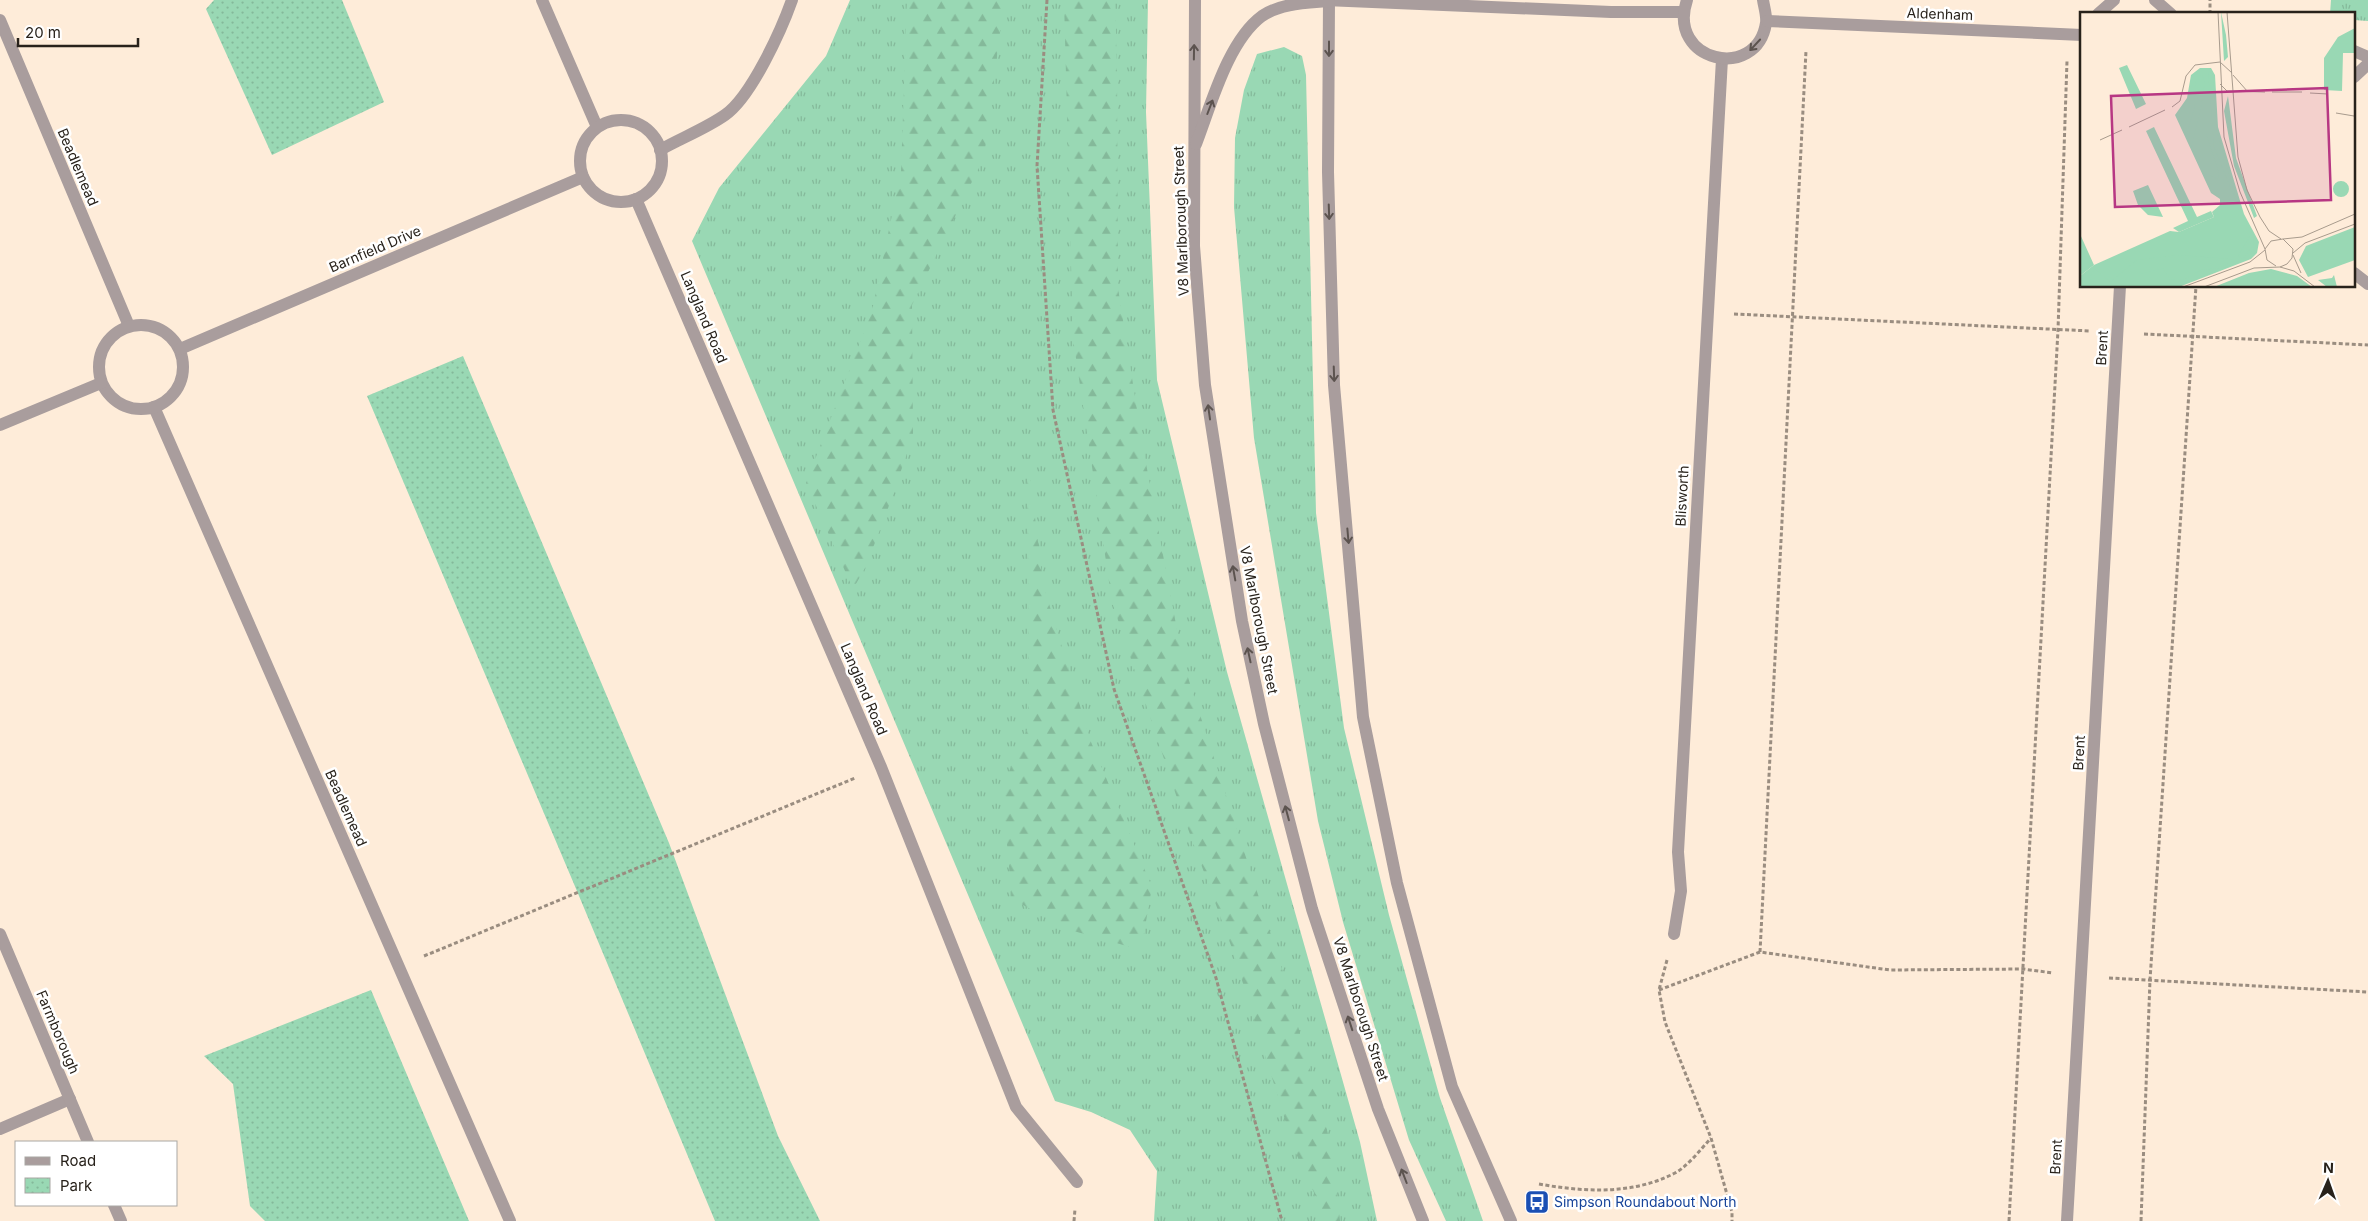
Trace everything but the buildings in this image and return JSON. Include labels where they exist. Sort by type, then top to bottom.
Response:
[{"type":"street","points":[[542,0],[597,127]]},
{"type":"street","points":[[660,150],[726,114],[752,83],[783,27],[792,0]]},
{"type":"street","name":"V8 Marlborough Street","points":[[1195,0],[1194,246],[1205,386],[1240,612],[1260,707],[1312,909],[1378,1109],[1423,1221]]},
{"type":"street","points":[[1325,0],[1611,12],[1685,6],[1685,30],[1692,44],[1705,55],[1722,59],[1740,56],[1754,48],[1763,34],[1767,20],[1763,0]]},
{"type":"street","points":[[1193,153],[1233,49],[1262,16],[1290,5],[1329,0]]},
{"type":"street","points":[[1329,0],[1328,172],[1334,385],[1364,716],[1397,883],[1452,1087],[1511,1221]]},
{"type":"street","points":[[1489,0],[1500,8]]},
{"type":"street","points":[[2100,12],[2114,0]]},
{"type":"street","points":[[2156,0],[2169,12]]},
{"type":"street","name":"Beadlemead","points":[[0,20],[129,326]]},
{"type":"street","name":"Aldenham","points":[[1767,20],[2080,35]]},
{"type":"street","points":[[2356,52],[2368,57]]},
{"type":"street","name":"Blisworth","points":[[1674,934],[1681,891],[1678,852],[1706,313],[1722,59]]},
{"type":"street","points":[[2356,75],[2368,64]]},
{"type":"street","points":[[615,121],[634,123],[645,128],[654,137],[660,150],[662,161],[660,173],[647,193],[624,202],[611,201],[599,196],[589,188],[583,176],[580,163],[581,150],[588,137],[597,127],[615,121]]},
{"type":"street","name":"Barnfield Drive","points":[[180,349],[583,176]]},
{"type":"street","name":"Langland Road","points":[[636,198],[881,767],[1016,1107],[1077,1182]]},
{"type":"street","points":[[2356,275],[2368,284]]},
{"type":"street","name":"Brent","points":[[2067,1221],[2120,288]]},
{"type":"street","points":[[141,324],[153,326],[164,331],[180,349],[183,363],[182,377],[176,390],[166,401],[154,407],[128,408],[108,394],[102,382],[98,369],[100,355],[106,342],[116,332],[129,326],[141,324]]},
{"type":"street","points":[[0,425],[102,382]]},
{"type":"street","name":"Beadlemead","points":[[154,407],[510,1221]]},
{"type":"street","name":"Farmborough","points":[[0,934],[88,1141]]},
{"type":"street","points":[[0,1129],[70,1100]]},
{"type":"street","points":[[114,1206],[121,1221]]},
{"type":"path","points":[[1047,0],[1037,166],[1053,410],[1114,689],[1216,978],[1282,1221]]},
{"type":"path","points":[[1760,952],[1807,23]]},
{"type":"path","points":[[2009,1221],[2058,330],[2068,34]]},
{"type":"path","points":[[2140,1221],[2150,980],[2196,288]]},
{"type":"path","points":[[1706,313],[2368,345]]},
{"type":"path","points":[[399,967],[881,767]]},
{"type":"path","points":[[1674,934],[1659,990],[1665,1022],[1712,1138],[1732,1212],[1732,1221]]},
{"type":"path","points":[[1659,990],[1760,952],[1890,970],[2023,969],[2082,976],[2368,992]]},
{"type":"path","points":[[1539,1184],[1577,1190],[1612,1190],[1641,1186],[1677,1172],[1712,1138]]},
{"type":"green space","points":[[214,0],[342,0],[384,102],[272,155],[206,9]]},
{"type":"green space","points":[[850,0],[1148,0],[1146,112],[1157,380],[1227,672],[1360,1142],[1377,1221],[1154,1221],[1157,1171],[1130,1130],[1091,1112],[1055,1101],[692,241],[719,188],[826,56]]},
{"type":"green space","points":[[907,0],[1004,0],[984,157],[912,305],[913,436],[865,568],[853,589],[806,483],[872,311],[901,172]]},
{"type":"green space","points":[[1064,0],[1115,0],[1118,288],[1142,442],[1183,662],[1282,969],[1333,1152],[1340,1221],[1327,1221],[1294,1149],[1233,951],[1180,807],[1112,602],[1073,338]]},
{"type":"green space","points":[[2331,0],[2368,0],[2368,21],[2356,20],[2356,12],[2330,12]]},
{"type":"green space","points":[[1284,47],[1302,56],[1306,75],[1316,513],[1344,728],[1389,915],[1440,1098],[1483,1221],[1446,1221],[1409,1140],[1343,922],[1318,821],[1254,438],[1234,207],[1235,138],[1244,90],[1257,54]]},
{"type":"green space","points":[[463,356],[669,843],[778,1136],[820,1221],[715,1221],[367,396]]},
{"type":"green space","points":[[1027,450],[1043,584],[1091,742],[1152,887],[1141,950],[1070,930],[1012,899],[1002,788],[1029,725]]},
{"type":"green space","points":[[371,990],[469,1221],[265,1221],[250,1206],[233,1084],[204,1056]]},
{"type":"place","name":"Simpson Roundabout North","points":[[1537,1202]]}]
